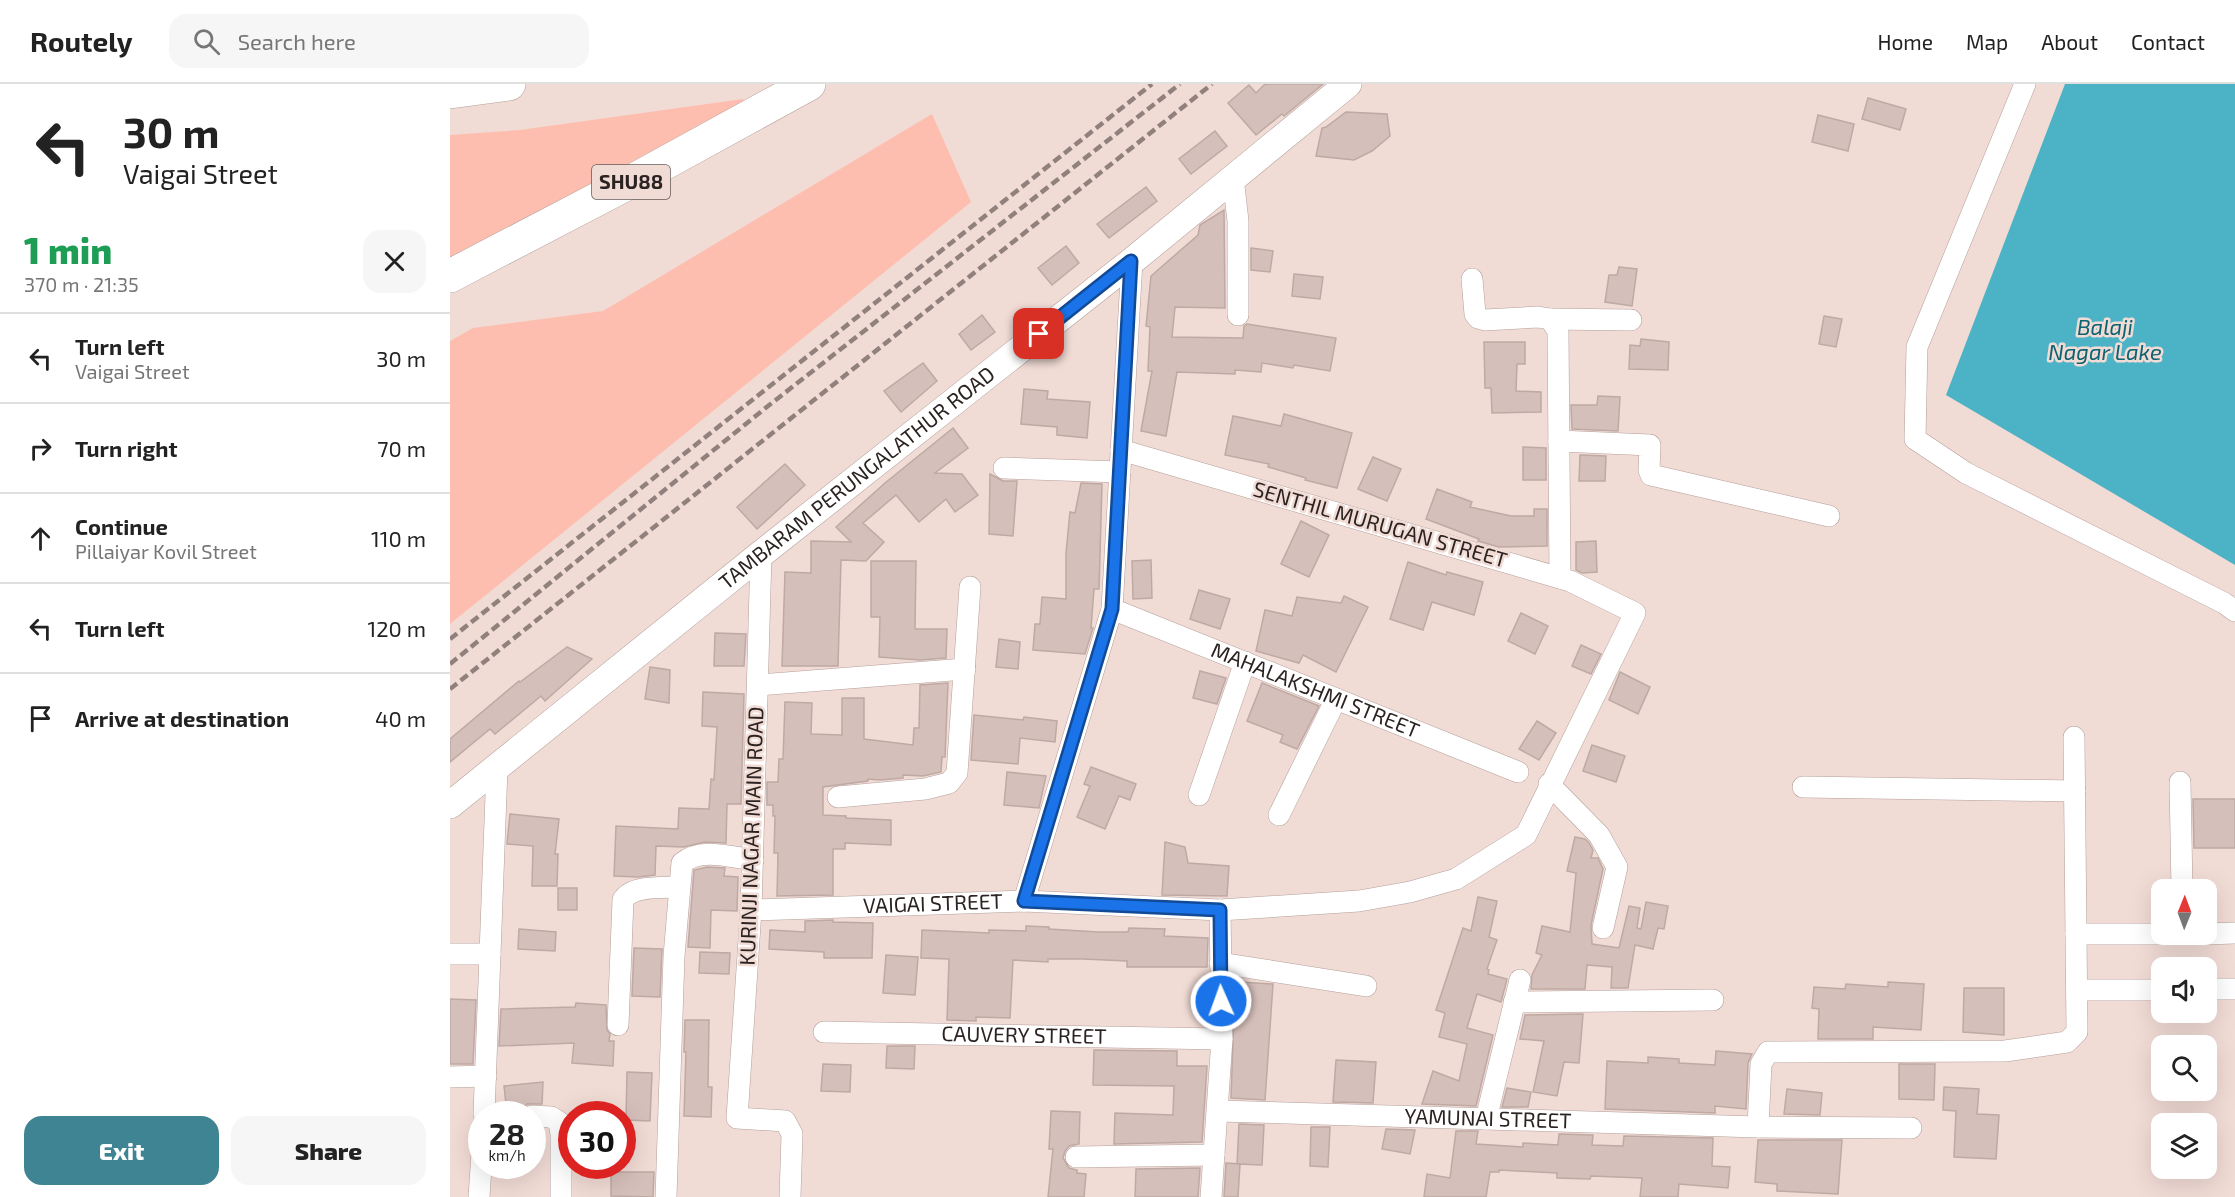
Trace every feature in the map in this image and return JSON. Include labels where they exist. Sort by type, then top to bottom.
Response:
[{"type":"main road","points":[[450,92],[508,84]]},
{"type":"main road","name":"SHU88","points":[[450,276],[634,180],[809,84]]},
{"type":"street","name":"TAMBARAM PERUNGALATHUR ROAD","points":[[450,805],[761,554],[1131,261],[1348,84]]},
{"type":"street","points":[[2025,84],[1917,347],[1915,439],[1966,473],[2235,610]]},
{"type":"street","points":[[1233,178],[1238,221],[1238,315]]},
{"type":"street","points":[[1024,901],[1112,609],[1131,261]]},
{"type":"street","points":[[1472,279],[1475,314],[1478,318],[1485,320],[1538,316],[1550,319],[1631,320]]},
{"type":"street","points":[[1550,319],[1558,331],[1560,578]]},
{"type":"street","points":[[1559,441],[1650,445],[1649,470],[1651,475],[1829,516]]},
{"type":"street","name":"SENTHIL MURUGAN STREET","points":[[1121,450],[1560,578],[1635,613]]},
{"type":"street","points":[[1004,468],[1120,472]]},
{"type":"street","name":"KURINJI NAGAR MAIN ROAD","points":[[761,554],[751,910],[737,1118],[785,1121],[792,1134],[790,1197]]},
{"type":"street","points":[[838,797],[925,789],[949,783],[957,774],[970,587]]},
{"type":"street","name":"MAHALAKSHMI STREET","points":[[1112,609],[1518,772]]},
{"type":"street","name":"VAIGAI STREET","points":[[751,910],[1024,901],[1220,910],[1359,901],[1410,892],[1456,879],[1526,835],[1549,784],[1635,613]]},
{"type":"street","points":[[1199,795],[1245,662]]},
{"type":"street","points":[[758,685],[965,669]]},
{"type":"street","points":[[1278,815],[1336,699]]},
{"type":"street","points":[[1758,1127],[1761,1064],[1768,1052],[2005,1051],[2067,1042],[2077,1032],[2074,737]]},
{"type":"street","points":[[485,1101],[497,768]]},
{"type":"street","points":[[2180,782],[2182,879]]},
{"type":"street","points":[[1549,784],[1599,836],[1617,867],[1603,928]]},
{"type":"street","points":[[1803,787],[2075,791]]},
{"type":"street","points":[[666,1197],[674,956],[682,863],[691,855],[702,854],[753,860]]},
{"type":"street","points":[[618,1025],[623,900],[626,895],[636,890],[679,887]]},
{"type":"street","points":[[1212,1197],[1222,1039],[1220,910]]},
{"type":"street","points":[[2217,934],[2235,933]]},
{"type":"street","points":[[2076,934],[2151,934]]},
{"type":"street","points":[[450,954],[490,954]]},
{"type":"street","points":[[1220,963],[1366,986]]},
{"type":"street","points":[[1486,1119],[1520,980]]},
{"type":"street","points":[[2217,990],[2235,989]]},
{"type":"street","points":[[2077,990],[2151,990]]},
{"type":"street","points":[[1514,1002],[1713,1000]]},
{"type":"street","name":"CAUVERY STREET","points":[[824,1032],[1222,1039]]},
{"type":"street","points":[[450,1077],[486,1076]]},
{"type":"street","name":"YAMUNAI STREET","points":[[1218,1111],[1758,1127],[1911,1128]]},
{"type":"street","points":[[546,1117],[559,1122],[561,1197]]},
{"type":"street","points":[[1076,1157],[1214,1155]]},
{"type":"street","points":[[479,1197],[480,1179]]},
{"type":"shaded area","points":[[743,99],[746,111],[450,267],[450,135],[520,130]]},
{"type":"shaded area","points":[[932,114],[971,202],[450,624],[450,341],[473,328],[603,311]]},
{"type":"water","name":"Balaji Nagar Lake","points":[[2065,84],[2235,84],[2235,565],[1946,395]]},
{"type":"building","points":[[1265,84],[1323,84],[1284,116],[1282,114],[1256,135],[1228,103],[1249,85],[1256,93]]},
{"type":"building","points":[[1868,98],[1906,109],[1900,130],[1862,119]]},
{"type":"building","points":[[1346,112],[1387,114],[1390,136],[1372,151],[1354,160],[1316,156],[1322,128]]},
{"type":"building","points":[[1818,115],[1854,124],[1848,151],[1812,142]]},
{"type":"building","points":[[1215,131],[1227,146],[1191,174],[1179,159]]},
{"type":"building","points":[[1146,187],[1157,201],[1109,238],[1097,224]]},
{"type":"building","points":[[1224,210],[1225,308],[1175,307],[1172,337],[1243,338],[1244,326],[1247,324],[1336,338],[1330,371],[1262,363],[1261,372],[1235,370],[1235,374],[1177,372],[1166,436],[1141,431],[1152,371],[1148,371],[1150,327],[1146,326],[1151,276],[1198,235],[1200,225]]},
{"type":"building","points":[[1066,246],[1079,263],[1052,285],[1038,268]]},
{"type":"building","points":[[1251,248],[1273,251],[1270,272],[1251,270]]},
{"type":"building","points":[[1619,267],[1637,269],[1632,306],[1605,302],[1609,275],[1617,275]]},
{"type":"building","points":[[1294,274],[1323,277],[1320,299],[1292,296]]},
{"type":"building","points":[[982,315],[995,332],[971,350],[959,334]]},
{"type":"building","points":[[1824,316],[1842,319],[1836,347],[1819,344]]},
{"type":"building","points":[[1641,339],[1669,342],[1668,370],[1629,369],[1630,345],[1640,346]]},
{"type":"building","points":[[1484,342],[1525,342],[1525,364],[1517,364],[1516,391],[1541,392],[1541,412],[1492,413],[1491,388],[1485,388]]},
{"type":"building","points":[[923,363],[937,381],[901,412],[884,391]]},
{"type":"building","points":[[1024,389],[1048,391],[1047,399],[1090,402],[1087,438],[1057,435],[1057,427],[1021,424]]},
{"type":"building","points":[[1598,396],[1620,397],[1618,431],[1572,429],[1571,405],[1597,405]]},
{"type":"building","points":[[1284,414],[1352,433],[1337,488],[1268,467],[1269,464],[1225,455],[1233,416],[1281,426]]},
{"type":"building","points":[[953,428],[968,448],[935,473],[962,474],[978,495],[955,512],[946,499],[919,522],[896,495],[863,523],[884,542],[866,561],[841,560],[838,666],[782,666],[785,572],[811,573],[811,541],[851,542],[836,527],[885,483]]},
{"type":"building","points":[[1523,447],[1546,448],[1546,480],[1523,480]]},
{"type":"building","points":[[1580,455],[1606,456],[1605,481],[1579,481]]},
{"type":"building","points":[[1373,457],[1401,469],[1387,501],[1358,489]]},
{"type":"building","points":[[785,464],[805,485],[757,529],[737,507]]},
{"type":"building","points":[[990,474],[1003,481],[1017,481],[1013,536],[989,534]]},
{"type":"building","points":[[1081,483],[1102,484],[1099,589],[1094,589],[1091,628],[1093,628],[1085,654],[1033,650],[1035,624],[1040,624],[1042,597],[1066,599],[1066,553],[1070,512],[1075,513]]},
{"type":"building","points":[[1437,489],[1472,502],[1470,507],[1511,516],[1534,516],[1534,509],[1547,509],[1547,546],[1499,547],[1478,541],[1479,539],[1426,519]]},
{"type":"building","points":[[1301,521],[1329,535],[1309,577],[1281,564]]},
{"type":"building","points":[[1596,541],[1597,572],[1582,573],[1576,570],[1576,542]]},
{"type":"building","points":[[1151,560],[1152,598],[1133,599],[1132,561]]},
{"type":"building","points":[[871,561],[916,561],[915,629],[947,629],[946,658],[920,660],[879,657],[880,617],[871,617]]},
{"type":"building","points":[[1408,562],[1446,575],[1447,572],[1483,582],[1474,615],[1432,602],[1423,630],[1390,619]]},
{"type":"building","points":[[1199,590],[1230,599],[1220,629],[1190,619]]},
{"type":"building","points":[[1344,596],[1368,607],[1336,672],[1303,655],[1299,663],[1256,651],[1265,610],[1292,616],[1297,597],[1341,603]]},
{"type":"building","points":[[1521,613],[1548,626],[1535,654],[1508,641]]},
{"type":"building","points":[[715,633],[746,634],[744,666],[714,666]]},
{"type":"building","points":[[999,639],[1020,642],[1018,669],[996,667]]},
{"type":"building","points":[[1581,645],[1601,654],[1591,674],[1572,666]]},
{"type":"building","points":[[567,647],[592,659],[545,701],[541,696],[495,734],[490,729],[450,762],[450,739],[519,681]]},
{"type":"building","points":[[650,667],[670,670],[669,703],[645,699]]},
{"type":"building","points":[[1200,671],[1226,678],[1217,704],[1193,698]]},
{"type":"building","points":[[1620,672],[1650,687],[1638,714],[1609,700]]},
{"type":"building","points":[[948,683],[945,757],[942,757],[941,772],[923,776],[903,775],[903,778],[868,779],[868,781],[823,787],[823,815],[891,820],[891,845],[845,843],[845,849],[833,849],[833,895],[777,896],[778,853],[774,853],[775,816],[773,816],[773,805],[767,805],[767,782],[778,782],[779,759],[783,759],[785,702],[812,703],[811,734],[842,735],[842,698],[864,698],[864,739],[913,745],[914,728],[919,728],[920,685]]},
{"type":"building","points":[[1262,683],[1319,706],[1297,749],[1280,742],[1283,735],[1247,721]]},
{"type":"building","points":[[703,692],[744,694],[741,804],[727,804],[726,843],[705,842],[684,847],[656,846],[655,875],[614,876],[616,826],[678,829],[679,808],[709,809],[711,779],[714,780],[717,727],[702,726]]},
{"type":"building","points":[[974,715],[1057,721],[1055,742],[1020,738],[1018,764],[971,760]]},
{"type":"building","points":[[1537,721],[1556,733],[1539,760],[1519,749]]},
{"type":"building","points":[[1592,745],[1625,756],[1616,782],[1583,771]]},
{"type":"building","points":[[1091,767],[1136,784],[1130,800],[1119,796],[1105,829],[1077,817],[1090,786],[1084,784]]},
{"type":"building","points":[[1007,772],[1046,776],[1039,808],[1004,805]]},
{"type":"building","points":[[2193,799],[2235,799],[2235,848],[2194,848]]},
{"type":"building","points":[[510,814],[559,819],[555,854],[558,854],[557,886],[532,886],[533,846],[507,844]]},
{"type":"building","points":[[1575,837],[1585,839],[1589,843],[1593,850],[1591,858],[1598,858],[1603,869],[1591,925],[1592,944],[1619,948],[1629,906],[1640,908],[1637,928],[1641,929],[1646,902],[1668,906],[1664,929],[1658,928],[1653,949],[1635,945],[1628,988],[1611,988],[1612,967],[1587,965],[1585,989],[1531,989],[1532,975],[1542,955],[1536,953],[1542,926],[1570,932],[1576,873],[1567,871]]},
{"type":"building","points":[[1165,842],[1185,847],[1188,863],[1229,866],[1227,896],[1162,895]]},
{"type":"building","points":[[707,867],[725,868],[724,876],[738,877],[737,911],[711,910],[710,948],[688,947],[694,870]]},
{"type":"building","points":[[558,888],[577,888],[577,910],[558,910]]},
{"type":"building","points":[[1478,897],[1497,901],[1489,937],[1497,940],[1487,969],[1488,974],[1507,979],[1501,1002],[1477,994],[1467,1028],[1493,1035],[1476,1106],[1422,1104],[1433,1071],[1459,1081],[1467,1044],[1439,1037],[1445,1013],[1436,1010],[1463,928],[1471,931]]},
{"type":"building","points":[[833,920],[833,922],[873,923],[872,958],[824,958],[824,952],[769,949],[770,930],[805,932],[805,921]]},
{"type":"building","points":[[1026,926],[1098,932],[1128,932],[1129,928],[1165,929],[1164,936],[1208,938],[1207,967],[1127,967],[1127,961],[1083,959],[1048,959],[1048,962],[1013,960],[1010,1018],[976,1017],[976,1021],[947,1020],[949,959],[921,958],[922,930],[989,933],[989,930],[1026,931]]},
{"type":"building","points":[[519,929],[556,932],[555,951],[518,949]]},
{"type":"building","points":[[634,948],[662,949],[660,997],[632,996]]},
{"type":"building","points":[[700,952],[730,953],[729,974],[699,973]]},
{"type":"building","points":[[886,955],[918,957],[915,995],[883,993]]},
{"type":"building","points":[[1240,982],[1273,984],[1265,1100],[1231,1098],[1234,1013],[1240,1013]]},
{"type":"building","points":[[1888,982],[1924,984],[1921,1030],[1873,1027],[1873,1039],[1818,1039],[1819,1009],[1812,1008],[1814,987],[1845,989],[1846,984],[1888,987]]},
{"type":"building","points":[[1964,988],[2004,988],[2004,1035],[1963,1032]]},
{"type":"building","points":[[450,999],[476,1000],[473,1064],[450,1064]]},
{"type":"building","points":[[576,1003],[606,1005],[609,1041],[614,1041],[613,1066],[572,1063],[574,1043],[499,1046],[501,1009],[575,1007]]},
{"type":"building","points":[[1583,1014],[1579,1063],[1564,1062],[1557,1096],[1533,1092],[1544,1041],[1520,1039],[1525,1015]]},
{"type":"building","points":[[685,1020],[709,1020],[708,1087],[712,1087],[711,1117],[684,1116]]},
{"type":"building","points":[[887,1046],[915,1046],[914,1069],[886,1068]]},
{"type":"building","points":[[1094,1050],[1177,1051],[1177,1066],[1207,1066],[1202,1142],[1114,1144],[1115,1113],[1173,1115],[1174,1086],[1093,1085]]},
{"type":"building","points":[[1716,1051],[1752,1054],[1748,1063],[1746,1109],[1715,1106],[1715,1113],[1605,1109],[1607,1061],[1648,1063],[1648,1057],[1679,1059],[1679,1063],[1715,1065]]},
{"type":"building","points":[[1336,1060],[1376,1062],[1373,1103],[1333,1102]]},
{"type":"building","points":[[823,1064],[851,1065],[850,1092],[821,1091]]},
{"type":"building","points":[[1899,1064],[1935,1064],[1934,1100],[1899,1099]]},
{"type":"building","points":[[627,1072],[652,1073],[650,1121],[636,1120],[636,1101],[626,1101]]},
{"type":"building","points":[[543,1082],[542,1101],[506,1101],[504,1086]]},
{"type":"building","points":[[1944,1087],[1979,1089],[1977,1114],[1999,1115],[1996,1159],[1954,1157],[1956,1111],[1943,1110]]},
{"type":"building","points":[[1507,1088],[1531,1092],[1528,1107],[1502,1107]]},
{"type":"building","points":[[1787,1089],[1822,1093],[1820,1115],[1784,1114]]},
{"type":"building","points":[[1051,1111],[1080,1112],[1079,1144],[1069,1146],[1063,1158],[1069,1168],[1077,1170],[1077,1173],[1086,1174],[1084,1197],[1048,1197],[1053,1149],[1049,1149]]},
{"type":"building","points":[[1239,1124],[1264,1125],[1262,1165],[1237,1164]]},
{"type":"building","points":[[1311,1127],[1330,1127],[1328,1167],[1310,1166]]},
{"type":"building","points":[[1386,1129],[1415,1130],[1410,1154],[1382,1149]]},
{"type":"building","points":[[1456,1131],[1478,1131],[1476,1144],[1523,1147],[1523,1143],[1558,1145],[1559,1134],[1593,1135],[1592,1145],[1623,1146],[1624,1136],[1713,1138],[1712,1166],[1730,1167],[1728,1188],[1679,1184],[1678,1197],[1640,1197],[1642,1178],[1591,1176],[1590,1179],[1557,1178],[1557,1173],[1499,1170],[1499,1172],[1490,1172],[1486,1197],[1424,1197],[1427,1174],[1450,1178]]},
{"type":"building","points":[[1758,1140],[1842,1140],[1838,1194],[1777,1191],[1777,1184],[1755,1182]]},
{"type":"building","points":[[1226,1163],[1240,1164],[1238,1197],[1224,1197]]},
{"type":"building","points":[[1200,1168],[1198,1197],[1135,1197],[1136,1169]]},
{"type":"building","points":[[636,1172],[654,1172],[653,1197],[611,1196],[611,1179],[636,1179]]},
{"type":"railway","points":[[450,639],[1152,84]]},
{"type":"railway","points":[[450,664],[768,406],[1180,84]]},
{"type":"railway","points":[[450,689],[1212,84]]},
{"type":"route","points":[[1039,334],[1131,261],[1112,609],[1024,901],[1220,910],[1221,1001]]}]
